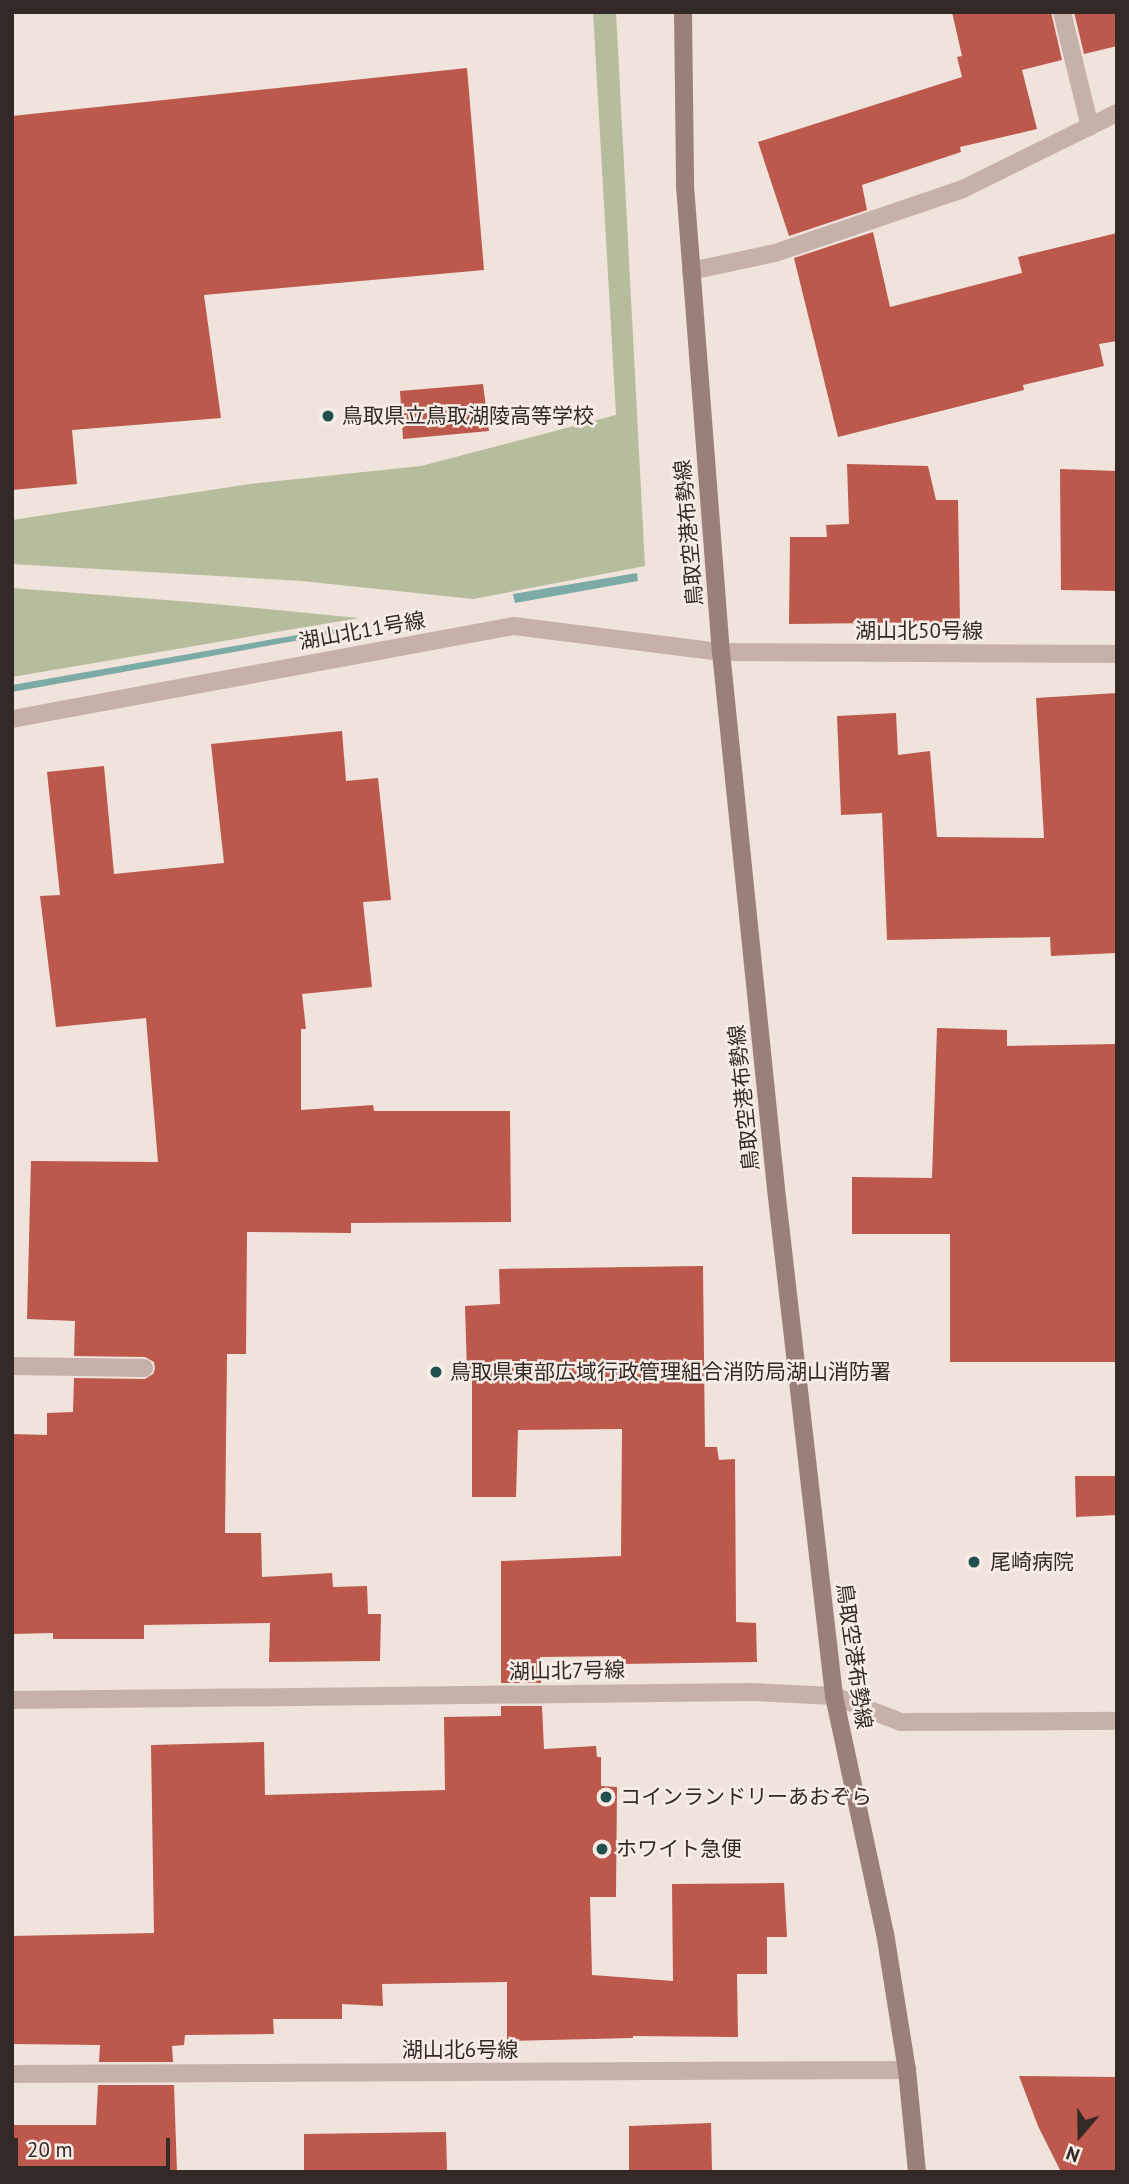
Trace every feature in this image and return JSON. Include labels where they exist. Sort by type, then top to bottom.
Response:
[{"type":"main road","name":"鳥取空港布勢線","points":[[683,12],[685,186],[691,271],[722,652],[776,1189],[834,1696],[885,1933],[907,2070],[917,2172]]},
{"type":"street","points":[[1062,12],[1090,127]]},
{"type":"street","points":[[691,271],[775,253],[963,189],[1117,113]]},
{"type":"street","name":"湖山北11号線","points":[[12,719],[514,626],[722,652]]},
{"type":"street","name":"湖山北50号線","points":[[722,652],[1117,654]]},
{"type":"street","points":[[12,1366],[144,1368]]},
{"type":"street","name":"湖山北7号線","points":[[12,1700],[752,1692],[834,1696],[901,1722],[1117,1721]]},
{"type":"street","name":"湖山北6号線","points":[[12,2074],[907,2070]]},
{"type":"green space","points":[[593,12],[616,12],[645,566],[473,599],[302,581],[12,564],[12,520],[250,484],[421,466],[616,415]]},
{"type":"green space","points":[[12,588],[204,603],[359,618],[12,677]]},
{"type":"water","points":[[637,573],[638,581],[515,603],[513,594]]},
{"type":"water","points":[[360,624],[361,629],[12,692],[12,685]]},
{"type":"building","points":[[952,12],[1051,12],[1062,60],[1022,70],[1037,129],[960,147],[961,152],[862,185],[867,210],[789,236],[758,142],[962,77],[957,57],[962,56]]},
{"type":"building","points":[[1074,12],[1117,12],[1117,46],[1084,54]]},
{"type":"building","points":[[467,68],[484,270],[204,295],[221,418],[72,430],[77,484],[12,490],[12,116]]},
{"type":"building","points":[[873,232],[890,307],[1022,273],[1018,257],[1117,233],[1117,341],[1099,344],[1104,366],[1023,385],[1024,390],[838,437],[794,258]]},
{"type":"building","points":[[483,384],[489,431],[403,439],[400,391]]},
{"type":"building","points":[[847,464],[928,466],[936,500],[958,500],[960,622],[789,624],[790,537],[827,537],[826,525],[849,524]]},
{"type":"building","points":[[1060,469],[1117,471],[1117,591],[1061,590]]},
{"type":"building","points":[[1117,693],[1117,953],[1051,956],[1050,937],[887,940],[882,813],[841,815],[837,716],[896,713],[898,755],[930,751],[937,837],[1044,838],[1036,698]]},
{"type":"building","points":[[342,731],[346,781],[378,778],[391,900],[363,902],[372,987],[302,994],[306,1029],[301,1029],[301,1110],[373,1105],[374,1111],[510,1111],[511,1222],[351,1223],[351,1233],[247,1232],[246,1354],[227,1354],[225,1533],[261,1533],[262,1577],[332,1573],[333,1587],[367,1586],[368,1614],[381,1614],[380,1661],[269,1662],[270,1623],[144,1625],[144,1639],[53,1639],[53,1633],[12,1634],[12,1434],[47,1435],[47,1413],[73,1412],[74,1378],[145,1379],[153,1374],[155,1369],[154,1362],[145,1357],[74,1356],[75,1321],[27,1319],[31,1161],[158,1162],[146,1018],[56,1027],[40,896],[60,895],[47,772],[104,766],[114,874],[224,863],[211,744]]},
{"type":"building","points":[[937,1028],[1007,1030],[1007,1046],[1117,1044],[1117,1362],[950,1362],[950,1234],[852,1234],[852,1177],[932,1178]]},
{"type":"building","points":[[703,1266],[705,1447],[717,1447],[719,1460],[735,1459],[736,1622],[756,1623],[757,1662],[621,1664],[621,1656],[540,1657],[541,1683],[501,1683],[501,1561],[621,1556],[622,1429],[518,1430],[516,1497],[472,1497],[472,1373],[467,1373],[465,1306],[500,1304],[499,1269]]},
{"type":"building","points":[[1075,1476],[1117,1476],[1117,1515],[1076,1517]]},
{"type":"building","points":[[501,1706],[542,1706],[544,1749],[596,1746],[597,1757],[601,1757],[601,1786],[617,1787],[616,1897],[590,1897],[592,1975],[673,1981],[672,1884],[784,1883],[787,1937],[767,1937],[767,1974],[737,1974],[738,2037],[633,2036],[507,2041],[507,1982],[382,1984],[383,2006],[342,2004],[342,2019],[273,2019],[274,2034],[185,2035],[184,2045],[172,2046],[173,2062],[99,2062],[100,2045],[12,2044],[12,1936],[154,1933],[151,1745],[264,1742],[265,1795],[445,1790],[444,1717],[501,1716]]},
{"type":"building","points":[[1019,2076],[1117,2077],[1117,2172],[1061,2172],[1038,2126]]},
{"type":"building","points":[[98,2085],[174,2085],[177,2172],[12,2172],[12,2125],[96,2125]]},
{"type":"building","points":[[711,2123],[712,2172],[629,2172],[629,2126]]},
{"type":"building","points":[[446,2132],[447,2172],[304,2172],[304,2134]]},
{"type":"place","name":"鳥取県立鳥取湖陵高等学校","points":[[328,416]]},
{"type":"place","name":"鳥取県東部広域行政管理組合消防局湖山消防署","points":[[436,1372]]},
{"type":"place","name":"尾崎病院","points":[[974,1562]]},
{"type":"place","name":"コインランドリーあおぞら","points":[[606,1797]]},
{"type":"place","name":"ホワイト急便","points":[[602,1849]]}]
